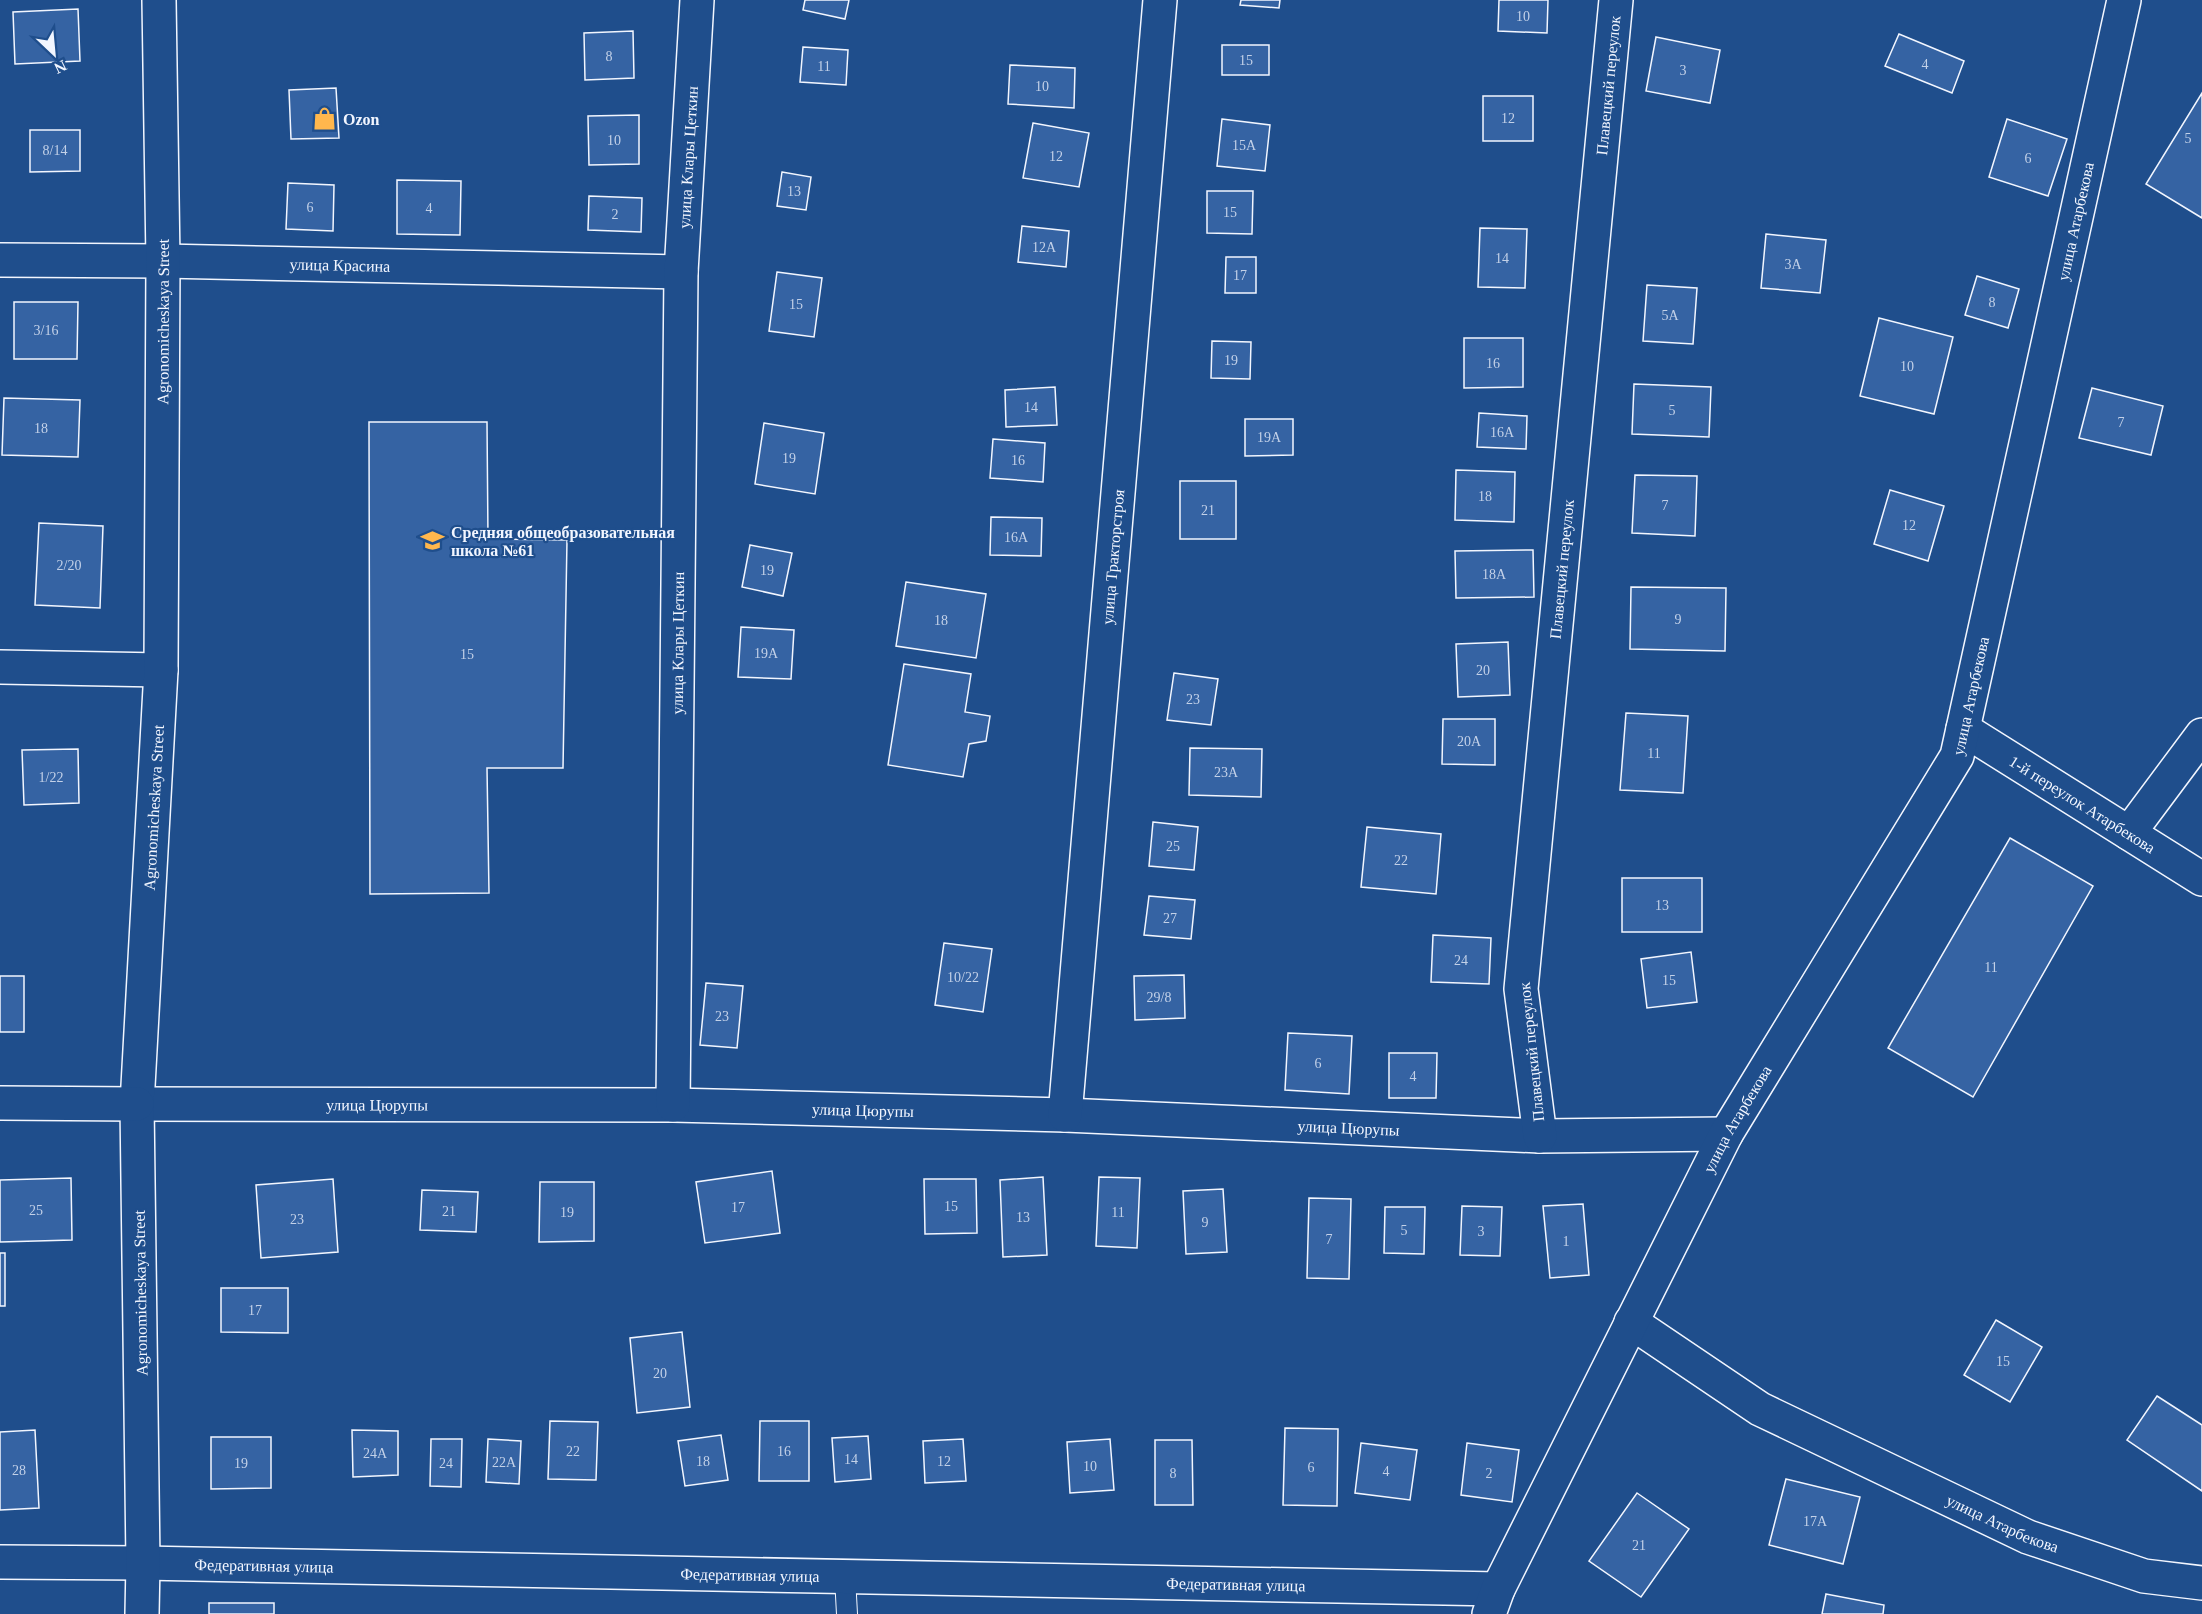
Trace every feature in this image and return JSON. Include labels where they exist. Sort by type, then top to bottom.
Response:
[{"type":"street","name":"Agronomicheskaya Street","points":[[142,1614],[137,1104],[161,670],[163,261],[159,0]]},
{"type":"street","name":"улица Клары Цеткин","points":[[673,1105],[681,272],[697,0]]},
{"type":"street","name":"улица Тракторстроя","points":[[1065,1115],[1160,0]]},
{"type":"street","name":"Плавецкий переулок","points":[[1540,1136],[1521,989],[1616,0]]},
{"type":"street","name":"улица Атарбекова","points":[[1494,1601],[1726,1134],[1957,756],[2124,0]]},
{"type":"street","name":"улица Красина","points":[[0,260],[163,261],[681,272]]},
{"type":"street","points":[[0,667],[161,670]]},
{"type":"street","name":"1-й переулок Атарбекова","points":[[1963,729],[2202,879]]},
{"type":"street","points":[[2129,833],[2202,735]]},
{"type":"street","name":"улица Цюрупы","points":[[0,1103],[673,1105],[1065,1115],[1540,1136],[1726,1134]]},
{"type":"street","name":"улица Атарбекова","points":[[1632,1322],[1760,1409],[2028,1538],[2144,1576],[2202,1582]]},
{"type":"street","name":"Федеративная улица","points":[[0,1562],[845,1577],[1494,1601]]},
{"type":"lane","points":[[845,1577],[847,1614]]},
{"type":"building","points":[[805,0],[849,0],[845,19],[803,10]]},
{"type":"building","points":[[1241,0],[1280,0],[1279,8],[1240,5]]},
{"type":"building","points":[[1499,0],[1548,0],[1547,33],[1498,31]]},
{"type":"building","points":[[78,9],[80,61],[15,64],[13,12]]},
{"type":"building","points":[[633,31],[634,78],[585,80],[584,33]]},
{"type":"building","points":[[1899,34],[1964,61],[1952,93],[1885,66]]},
{"type":"building","points":[[1656,37],[1720,50],[1710,103],[1646,91]]},
{"type":"building","points":[[1222,45],[1269,45],[1269,75],[1222,75]]},
{"type":"building","points":[[803,47],[848,50],[846,85],[800,82]]},
{"type":"building","points":[[1010,65],[1075,68],[1074,108],[1008,104]]},
{"type":"building","points":[[336,88],[339,138],[291,139],[289,90]]},
{"type":"building","points":[[2202,93],[2202,218],[2146,184]]},
{"type":"building","points":[[1483,96],[1533,96],[1533,141],[1483,141]]},
{"type":"building","points":[[639,115],[639,164],[589,165],[588,116]]},
{"type":"building","points":[[1222,119],[1270,125],[1265,171],[1217,166]]},
{"type":"building","points":[[2007,119],[2067,139],[2048,196],[1989,177]]},
{"type":"building","points":[[1033,123],[1089,133],[1079,187],[1023,178]]},
{"type":"building","points":[[30,130],[80,130],[80,171],[30,172]]},
{"type":"building","points":[[782,172],[811,177],[806,210],[777,206]]},
{"type":"building","points":[[397,180],[461,181],[460,235],[397,234]]},
{"type":"building","points":[[288,183],[334,185],[333,231],[286,229]]},
{"type":"building","points":[[1207,191],[1253,191],[1252,234],[1207,233]]},
{"type":"building","points":[[589,196],[642,198],[641,232],[588,230]]},
{"type":"building","points":[[1022,226],[1069,231],[1066,267],[1018,262]]},
{"type":"building","points":[[1480,228],[1527,229],[1525,288],[1478,287]]},
{"type":"building","points":[[1766,234],[1826,240],[1820,293],[1761,288]]},
{"type":"building","points":[[1226,257],[1256,257],[1256,293],[1225,293]]},
{"type":"building","points":[[777,272],[822,278],[814,337],[769,331]]},
{"type":"building","points":[[1977,276],[2019,289],[2008,328],[1965,315]]},
{"type":"building","points":[[1647,285],[1697,288],[1693,344],[1643,341]]},
{"type":"building","points":[[14,302],[78,302],[77,359],[14,359]]},
{"type":"building","points":[[1879,318],[1953,337],[1934,414],[1860,396]]},
{"type":"building","points":[[1464,338],[1523,338],[1523,387],[1464,388]]},
{"type":"building","points":[[1212,341],[1251,342],[1250,379],[1211,378]]},
{"type":"building","points":[[1634,384],[1711,387],[1709,437],[1632,434]]},
{"type":"building","points":[[1055,387],[1057,425],[1006,427],[1005,390]]},
{"type":"building","points":[[2092,388],[2163,406],[2151,455],[2079,438]]},
{"type":"building","points":[[4,398],[80,400],[78,457],[2,455]]},
{"type":"building","points":[[1479,413],[1527,416],[1526,449],[1477,447]]},
{"type":"building","points":[[1245,419],[1293,419],[1293,455],[1245,456]]},
{"type":"building","points":[[369,422],[487,422],[488,539],[567,540],[563,768],[487,768],[489,893],[370,894]]},
{"type":"building","points":[[764,423],[824,433],[815,494],[755,484]]},
{"type":"building","points":[[993,439],[1045,443],[1043,482],[990,478]]},
{"type":"building","points":[[1456,470],[1515,472],[1514,522],[1455,520]]},
{"type":"building","points":[[1635,475],[1697,476],[1695,536],[1632,533]]},
{"type":"building","points":[[1180,481],[1236,481],[1236,539],[1180,539]]},
{"type":"building","points":[[1890,490],[1944,506],[1928,561],[1874,544]]},
{"type":"building","points":[[991,517],[1042,518],[1041,556],[990,555]]},
{"type":"building","points":[[39,523],[103,526],[100,608],[35,605]]},
{"type":"building","points":[[750,545],[792,553],[783,596],[742,587]]},
{"type":"building","points":[[1533,550],[1534,597],[1456,598],[1455,551]]},
{"type":"building","points":[[906,582],[986,594],[976,658],[896,646]]},
{"type":"building","points":[[1631,587],[1726,588],[1725,651],[1630,649]]},
{"type":"building","points":[[741,627],[794,630],[791,679],[738,677]]},
{"type":"building","points":[[1508,642],[1510,695],[1458,697],[1456,644]]},
{"type":"building","points":[[904,664],[971,674],[965,712],[990,716],[986,741],[969,744],[963,777],[888,765]]},
{"type":"building","points":[[1174,673],[1218,679],[1211,725],[1167,720]]},
{"type":"building","points":[[1626,713],[1688,716],[1683,793],[1620,790]]},
{"type":"building","points":[[1443,719],[1495,719],[1495,765],[1442,764]]},
{"type":"building","points":[[1190,748],[1262,749],[1261,797],[1189,795]]},
{"type":"building","points":[[78,749],[79,803],[24,805],[22,750]]},
{"type":"building","points":[[1153,822],[1198,827],[1194,870],[1149,866]]},
{"type":"building","points":[[1367,827],[1441,834],[1436,894],[1361,887]]},
{"type":"building","points":[[2010,838],[2093,886],[1973,1097],[1888,1048]]},
{"type":"building","points":[[1622,878],[1702,878],[1702,932],[1622,932]]},
{"type":"building","points":[[1149,896],[1195,900],[1191,939],[1144,935]]},
{"type":"building","points":[[1433,935],[1491,938],[1489,984],[1431,982]]},
{"type":"building","points":[[944,943],[992,949],[983,1012],[935,1005]]},
{"type":"building","points":[[1691,952],[1697,1002],[1647,1008],[1641,959]]},
{"type":"building","points":[[1184,975],[1185,1018],[1135,1020],[1134,976]]},
{"type":"building","points":[[0,976],[24,976],[24,1032],[0,1032]]},
{"type":"building","points":[[706,983],[743,986],[737,1048],[700,1045]]},
{"type":"building","points":[[1288,1033],[1352,1036],[1349,1094],[1285,1090]]},
{"type":"building","points":[[1389,1053],[1437,1053],[1436,1098],[1389,1098]]},
{"type":"building","points":[[772,1171],[780,1233],[705,1243],[696,1182]]},
{"type":"building","points":[[1043,1177],[1047,1255],[1003,1257],[1000,1180]]},
{"type":"building","points":[[1099,1177],[1140,1178],[1137,1248],[1096,1246]]},
{"type":"building","points":[[71,1178],[72,1240],[0,1242],[0,1180]]},
{"type":"building","points":[[333,1179],[338,1252],[261,1258],[256,1185]]},
{"type":"building","points":[[924,1179],[976,1179],[977,1233],[925,1234]]},
{"type":"building","points":[[540,1182],[594,1182],[594,1241],[539,1242]]},
{"type":"building","points":[[1223,1189],[1227,1252],[1186,1254],[1183,1191]]},
{"type":"building","points":[[422,1190],[478,1192],[476,1232],[420,1230]]},
{"type":"building","points":[[1309,1198],[1351,1199],[1349,1279],[1307,1278]]},
{"type":"building","points":[[1583,1204],[1589,1275],[1550,1278],[1543,1206]]},
{"type":"building","points":[[1462,1206],[1502,1207],[1500,1256],[1460,1255]]},
{"type":"building","points":[[1385,1207],[1425,1207],[1424,1254],[1384,1253]]},
{"type":"building","points":[[0,1253],[5,1253],[5,1306],[0,1306]]},
{"type":"building","points":[[221,1288],[288,1288],[288,1333],[221,1332]]},
{"type":"building","points":[[1996,1320],[2042,1347],[2010,1402],[1964,1375]]},
{"type":"building","points":[[682,1332],[690,1407],[637,1413],[630,1338]]},
{"type":"building","points":[[2157,1396],[2202,1425],[2202,1491],[2127,1440]]},
{"type":"building","points":[[550,1421],[598,1422],[596,1480],[548,1479]]},
{"type":"building","points":[[760,1421],[809,1421],[809,1481],[759,1481]]},
{"type":"building","points":[[1285,1428],[1338,1429],[1337,1506],[1283,1505]]},
{"type":"building","points":[[35,1430],[39,1508],[0,1510],[0,1432]]},
{"type":"building","points":[[352,1430],[398,1431],[398,1475],[353,1477]]},
{"type":"building","points":[[721,1435],[728,1480],[685,1486],[678,1441]]},
{"type":"building","points":[[868,1436],[871,1479],[835,1482],[832,1438]]},
{"type":"building","points":[[211,1437],[271,1437],[271,1488],[211,1489]]},
{"type":"building","points":[[431,1439],[462,1439],[461,1487],[430,1486]]},
{"type":"building","points":[[488,1439],[521,1441],[519,1484],[486,1482]]},
{"type":"building","points":[[963,1439],[966,1481],[925,1483],[923,1441]]},
{"type":"building","points":[[1110,1439],[1114,1490],[1070,1493],[1067,1442]]},
{"type":"building","points":[[1155,1440],[1192,1440],[1193,1505],[1155,1505]]},
{"type":"building","points":[[1361,1443],[1417,1450],[1410,1500],[1355,1493]]},
{"type":"building","points":[[1467,1443],[1519,1450],[1512,1502],[1461,1495]]},
{"type":"building","points":[[1786,1479],[1860,1497],[1843,1564],[1769,1545]]},
{"type":"building","points":[[1637,1493],[1689,1529],[1641,1597],[1589,1561]]},
{"type":"building","points":[[1826,1594],[1884,1605],[1883,1614],[1822,1614]]},
{"type":"building","points":[[209,1603],[274,1603],[274,1614],[209,1614]]},
{"type":"place","name":"Ozon","points":[[325,119]]},
{"type":"place","name":"Средняя общеобразовательная школа №61","points":[[433,541]]}]
